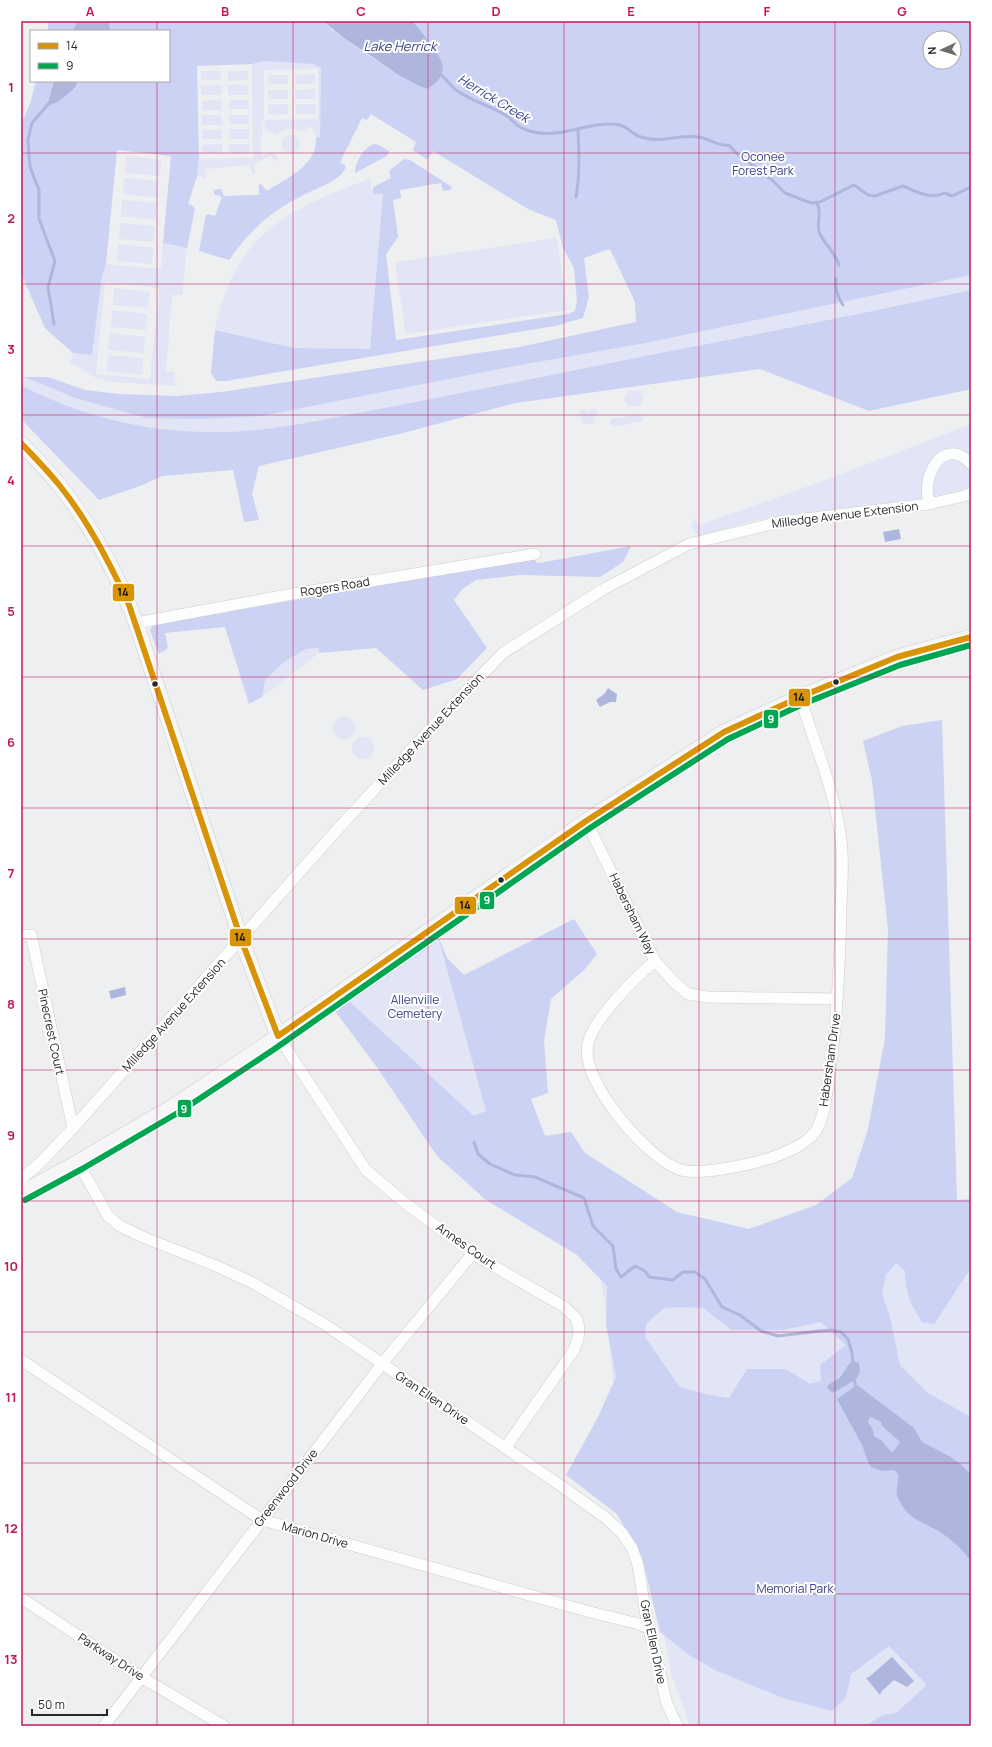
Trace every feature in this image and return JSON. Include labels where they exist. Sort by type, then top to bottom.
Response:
[{"type":"main road","points":[[21,443],[61,487],[86,522],[117,576],[136,623],[241,939],[278,1036]]},
{"type":"main road","points":[[21,1193],[78,1162],[177,1104],[278,1036],[586,821],[724,732],[800,697],[898,657],[971,637]]},
{"type":"street","points":[[929,504],[927,484],[931,470],[936,462],[951,454],[959,454],[971,464]]},
{"type":"street","name":"Milledge Avenue Extension","points":[[21,1179],[40,1163],[73,1128],[336,831],[502,653],[602,590],[689,544],[780,522],[929,504],[971,493]]},
{"type":"street","name":"Rogers Road","points":[[136,623],[287,595],[507,560],[535,554]]},
{"type":"street","name":"Habersham Drive","points":[[655,961],[634,979],[612,1004],[591,1035],[586,1052],[590,1072],[601,1092],[638,1140],[655,1155],[680,1170],[691,1172],[732,1167],[786,1152],[807,1140],[817,1129],[824,1109],[832,1054],[837,998],[842,869],[841,836],[834,798],[800,697]]},
{"type":"street","name":"Habersham Way","points":[[586,821],[655,961],[674,982],[688,994],[707,997],[837,998]]},
{"type":"street","name":"Pinecrest Court","points":[[26,936],[73,1128]]},
{"type":"street","name":"Annes Court","points":[[278,1036],[366,1170],[405,1203],[473,1253],[563,1306],[576,1318],[579,1328],[578,1339],[574,1350],[505,1448]]},
{"type":"street","name":"Gran Ellen Drive","points":[[78,1162],[108,1216],[120,1226],[145,1238],[214,1265],[265,1289],[324,1324],[606,1518],[622,1533],[632,1548],[638,1565],[648,1628],[655,1649],[666,1700],[677,1726]]},
{"type":"street","name":"Greenwood Drive","points":[[104,1726],[382,1364],[473,1253]]},
{"type":"street","name":"Marion Drive","points":[[21,1360],[262,1520],[590,1612],[639,1624],[648,1628]]},
{"type":"street","name":"Parkway Drive","points":[[21,1598],[141,1677],[224,1726]]},
{"type":"green space","points":[[48,21],[77,21],[73,30],[48,30]]},
{"type":"green space","name":"Oconee Forest Park","points":[[109,21],[324,21],[333,31],[412,83],[415,24],[412,21],[971,21],[971,275],[646,343],[515,366],[261,416],[201,419],[147,418],[78,399],[24,377],[48,377],[85,390],[119,394],[177,396],[221,392],[519,347],[636,322],[635,302],[609,249],[584,258],[589,297],[583,318],[555,326],[226,381],[216,381],[211,373],[215,330],[294,348],[370,349],[383,194],[373,194],[373,187],[391,178],[389,171],[404,159],[410,160],[452,187],[450,190],[443,191],[441,183],[400,190],[401,198],[393,200],[398,237],[386,254],[396,340],[568,314],[575,311],[577,301],[574,268],[563,248],[556,220],[528,209],[433,151],[426,159],[413,150],[416,142],[371,114],[367,120],[362,118],[340,162],[346,166],[344,171],[337,178],[291,202],[268,217],[248,236],[229,260],[199,251],[206,215],[208,214],[215,216],[222,197],[214,194],[214,190],[221,189],[224,196],[259,195],[259,184],[262,185],[267,191],[292,176],[306,164],[312,156],[316,138],[320,137],[321,68],[313,64],[263,61],[252,64],[197,66],[199,159],[197,176],[188,204],[193,206],[195,209],[187,248],[163,243],[171,156],[117,150],[106,264],[102,275],[92,355],[73,353],[45,328],[23,278],[21,268],[21,124],[30,104],[36,82],[54,82],[47,105],[76,88],[77,82],[170,82],[170,30],[110,30]]},
{"type":"green space","points":[[263,61],[313,64],[321,68],[320,137],[316,138],[314,130],[310,126],[304,131],[290,128],[283,130],[276,135],[265,129],[264,121],[318,119],[318,69],[264,70],[264,120],[261,121],[263,133],[260,144],[262,156],[273,152],[278,158],[277,161],[274,160],[271,155],[253,165],[256,171],[254,174],[252,173],[250,165],[206,169],[206,179],[197,176],[199,159],[253,158],[252,64]]},
{"type":"green space","points":[[201,71],[221,71],[221,80],[201,80]]},
{"type":"green space","points":[[228,71],[248,71],[248,80],[228,81]]},
{"type":"green space","points":[[315,74],[315,84],[295,84],[295,75]]},
{"type":"green space","points":[[268,75],[288,75],[288,84],[268,84]]},
{"type":"green space","points":[[221,85],[221,95],[201,95],[201,86]]},
{"type":"green space","points":[[228,85],[248,85],[248,95],[228,95]]},
{"type":"green space","points":[[315,89],[315,99],[295,99],[295,90]]},
{"type":"green space","points":[[268,90],[288,90],[288,99],[268,99]]},
{"type":"green space","points":[[221,100],[221,110],[202,110],[202,101]]},
{"type":"green space","points":[[229,100],[248,100],[249,109],[229,109]]},
{"type":"green space","points":[[288,104],[288,114],[268,114],[268,105]]},
{"type":"green space","points":[[296,104],[315,104],[316,114],[296,114]]},
{"type":"green space","points":[[202,115],[221,115],[222,125],[202,125]]},
{"type":"green space","points":[[229,115],[249,115],[249,124],[229,124]]},
{"type":"green space","points":[[229,129],[249,129],[249,139],[229,139]]},
{"type":"green space","points":[[202,130],[222,130],[222,139],[202,139]]},
{"type":"green space","points":[[291,135],[295,136],[299,140],[299,148],[295,152],[291,153],[287,152],[283,148],[282,144],[283,140],[287,136]]},
{"type":"green space","points":[[222,144],[222,154],[202,154],[202,145]]},
{"type":"green space","points":[[229,144],[249,144],[250,153],[229,154]]},
{"type":"green space","points":[[375,144],[389,151],[387,156],[355,173],[355,169],[364,151],[371,145]]},
{"type":"green space","points":[[126,156],[161,160],[160,176],[125,173]]},
{"type":"green space","points":[[124,178],[159,181],[158,198],[123,194]]},
{"type":"green space","points":[[369,179],[371,180],[373,194],[383,193],[370,349],[294,348],[215,330],[224,297],[236,270],[250,248],[268,230],[288,216],[312,203]]},
{"type":"green space","points":[[122,200],[157,203],[156,220],[121,216]]},
{"type":"green space","points":[[120,223],[155,226],[154,242],[119,239]]},
{"type":"green space","points":[[557,238],[567,310],[406,334],[395,262]]},
{"type":"green space","points":[[163,243],[187,248],[182,295],[172,295],[166,371],[175,372],[174,381],[178,386],[112,382],[96,378],[70,362],[73,353],[92,355],[102,275],[106,264],[161,269]],"holes":[[[105,282],[159,288],[150,379],[96,374]]]},
{"type":"green space","points":[[118,244],[154,248],[152,264],[117,261]]},
{"type":"green space","points":[[971,275],[971,290],[471,391],[273,428],[236,432],[192,432],[141,426],[116,421],[68,406],[21,385],[24,377],[78,399],[147,418],[201,419],[261,416],[515,366],[646,343]]},
{"type":"green space","points":[[114,288],[150,292],[148,308],[113,305]]},
{"type":"green space","points":[[971,290],[971,389],[869,411],[760,369],[516,403],[403,433],[259,466],[252,494],[259,520],[244,522],[233,470],[162,476],[140,486],[99,500],[21,419],[21,385],[68,406],[116,421],[141,426],[192,432],[236,432],[273,428],[471,391]]},
{"type":"green space","points":[[112,310],[147,314],[146,330],[111,327]]},
{"type":"green space","points":[[110,333],[145,337],[144,353],[108,350]]},
{"type":"green space","points":[[108,355],[143,358],[142,375],[106,371]]},
{"type":"green space","points":[[640,390],[643,400],[639,406],[628,407],[624,400],[627,392]]},
{"type":"green space","points":[[583,409],[587,412],[592,409],[598,411],[597,415],[593,418],[595,424],[583,424],[578,412]]},
{"type":"green space","points":[[637,414],[642,415],[643,421],[613,427],[611,425],[610,422],[613,418],[621,418]]},
{"type":"green space","points":[[971,424],[971,487],[931,498],[773,517],[749,522],[700,536],[692,528],[692,524],[695,519],[699,525],[836,476]]},
{"type":"green space","points":[[631,546],[623,562],[600,577],[520,575],[476,580],[462,589],[454,600],[487,648],[457,679],[423,690],[376,648],[319,653],[319,648],[306,649],[284,662],[265,680],[262,697],[249,704],[225,627],[165,633],[168,648],[163,652],[158,653],[150,630],[153,625],[534,558],[537,563]]},
{"type":"green space","points":[[319,648],[319,653],[262,697],[264,680],[284,662],[306,649]]},
{"type":"green space","points":[[344,717],[352,720],[355,728],[352,736],[344,739],[336,736],[333,728],[336,720]]},
{"type":"green space","points":[[942,720],[957,1200],[971,1199],[971,1268],[934,1324],[922,1322],[918,1316],[907,1292],[905,1271],[896,1263],[886,1275],[882,1294],[889,1313],[900,1365],[928,1393],[971,1417],[971,1726],[868,1726],[868,1724],[883,1715],[896,1713],[927,1685],[889,1646],[851,1674],[846,1698],[832,1711],[783,1698],[715,1670],[689,1655],[660,1632],[642,1557],[617,1514],[566,1475],[597,1419],[616,1377],[606,1324],[607,1286],[577,1255],[486,1200],[437,1156],[376,1066],[335,1011],[439,938],[447,958],[464,975],[574,919],[597,954],[584,970],[551,999],[544,1041],[548,1093],[531,1099],[545,1136],[571,1132],[585,1153],[677,1212],[749,1229],[816,1205],[852,1178],[868,1129],[885,1038],[888,930],[872,780],[863,741],[902,726]],"holes":[[[439,940],[486,1111],[474,1116],[350,1002]],[[664,1308],[703,1308],[732,1330],[783,1330],[821,1322],[846,1345],[820,1365],[821,1381],[810,1384],[786,1369],[747,1369],[729,1398],[705,1394],[680,1387],[645,1337],[646,1324]],[[849,1364],[860,1366],[857,1379],[833,1393],[827,1388],[828,1385],[840,1376]]]},
{"type":"green space","points":[[363,737],[371,740],[374,748],[371,756],[363,759],[355,756],[352,748],[355,740]]},
{"type":"green space","name":"Allenville Cemetery","points":[[439,939],[487,1112],[474,1117],[349,1002]]},
{"type":"green space","name":"Memorial Park","points":[[971,1206],[971,1726],[690,1726],[671,1673],[652,1570],[616,1409],[609,1342],[621,1344],[608,1323],[601,1279]]},
{"type":"water","points":[[77,21],[109,21],[110,30],[73,30]]},
{"type":"water","name":"Lake Herrick","points":[[324,21],[412,21],[441,60],[442,72],[440,78],[427,89],[412,82],[391,70],[347,40]]},
{"type":"water","points":[[54,82],[77,82],[76,87],[58,102],[47,106]]},
{"type":"water","points":[[899,529],[901,539],[885,542],[883,532]]},
{"type":"water","points":[[608,688],[617,694],[616,702],[610,702],[600,707],[596,700],[604,694]]},
{"type":"water","points":[[125,987],[126,995],[111,999],[109,991]]},
{"type":"water","points":[[853,1361],[859,1363],[860,1371],[857,1379],[833,1393],[827,1388],[828,1385],[840,1377],[849,1364]]},
{"type":"water","points":[[857,1385],[914,1428],[922,1442],[949,1456],[962,1465],[971,1475],[971,1561],[949,1538],[911,1516],[906,1511],[897,1495],[898,1474],[894,1470],[882,1471],[871,1467],[862,1445],[837,1399]],"holes":[[[871,1417],[881,1422],[882,1426],[900,1442],[894,1451],[891,1452],[881,1440],[874,1436],[873,1430],[868,1422],[869,1418]]]},
{"type":"water","points":[[892,1657],[914,1681],[907,1687],[894,1680],[882,1691],[880,1695],[866,1678]]},
{"type":"waterway","name":"Herrick Creek","points":[[438,73],[462,94],[501,112],[522,128],[537,133],[561,132],[608,124],[623,126],[638,136],[648,139],[655,140],[691,136],[702,138],[721,145],[729,145],[735,152],[772,180],[785,193],[811,203],[820,202],[854,185],[868,195],[875,196],[903,186],[918,193],[934,196],[945,193],[952,196],[971,187]]},
{"type":"waterway","points":[[49,103],[32,123],[28,140],[30,167],[39,190],[39,219],[55,261],[48,287],[54,324]]},
{"type":"waterway","points":[[576,197],[579,172],[578,130]]},
{"type":"waterway","points":[[817,203],[819,207],[818,227],[820,234],[835,256],[839,265]]},
{"type":"waterway","points":[[836,278],[837,292],[843,305]]},
{"type":"waterway","points":[[474,1142],[478,1154],[490,1164],[515,1175],[535,1177],[584,1198],[593,1226],[613,1246],[616,1269],[621,1277],[635,1266],[645,1271],[649,1277],[673,1280],[683,1272],[695,1272],[705,1279],[722,1307],[740,1315],[761,1331],[778,1336],[832,1330],[841,1332],[848,1339],[853,1364]]},
{"type":"waterway","points":[[854,1378],[856,1390]]},
{"type":"transit line","name":"14","points":[[21,443],[55,480],[90,528],[129,605],[241,939],[278,1036],[586,821],[724,732],[800,697],[897,657],[971,637]]},
{"type":"transit line","name":"9","points":[[25,1200],[82,1169],[181,1111],[273,1050],[590,828],[728,739],[803,704],[900,665],[971,645]]}]
